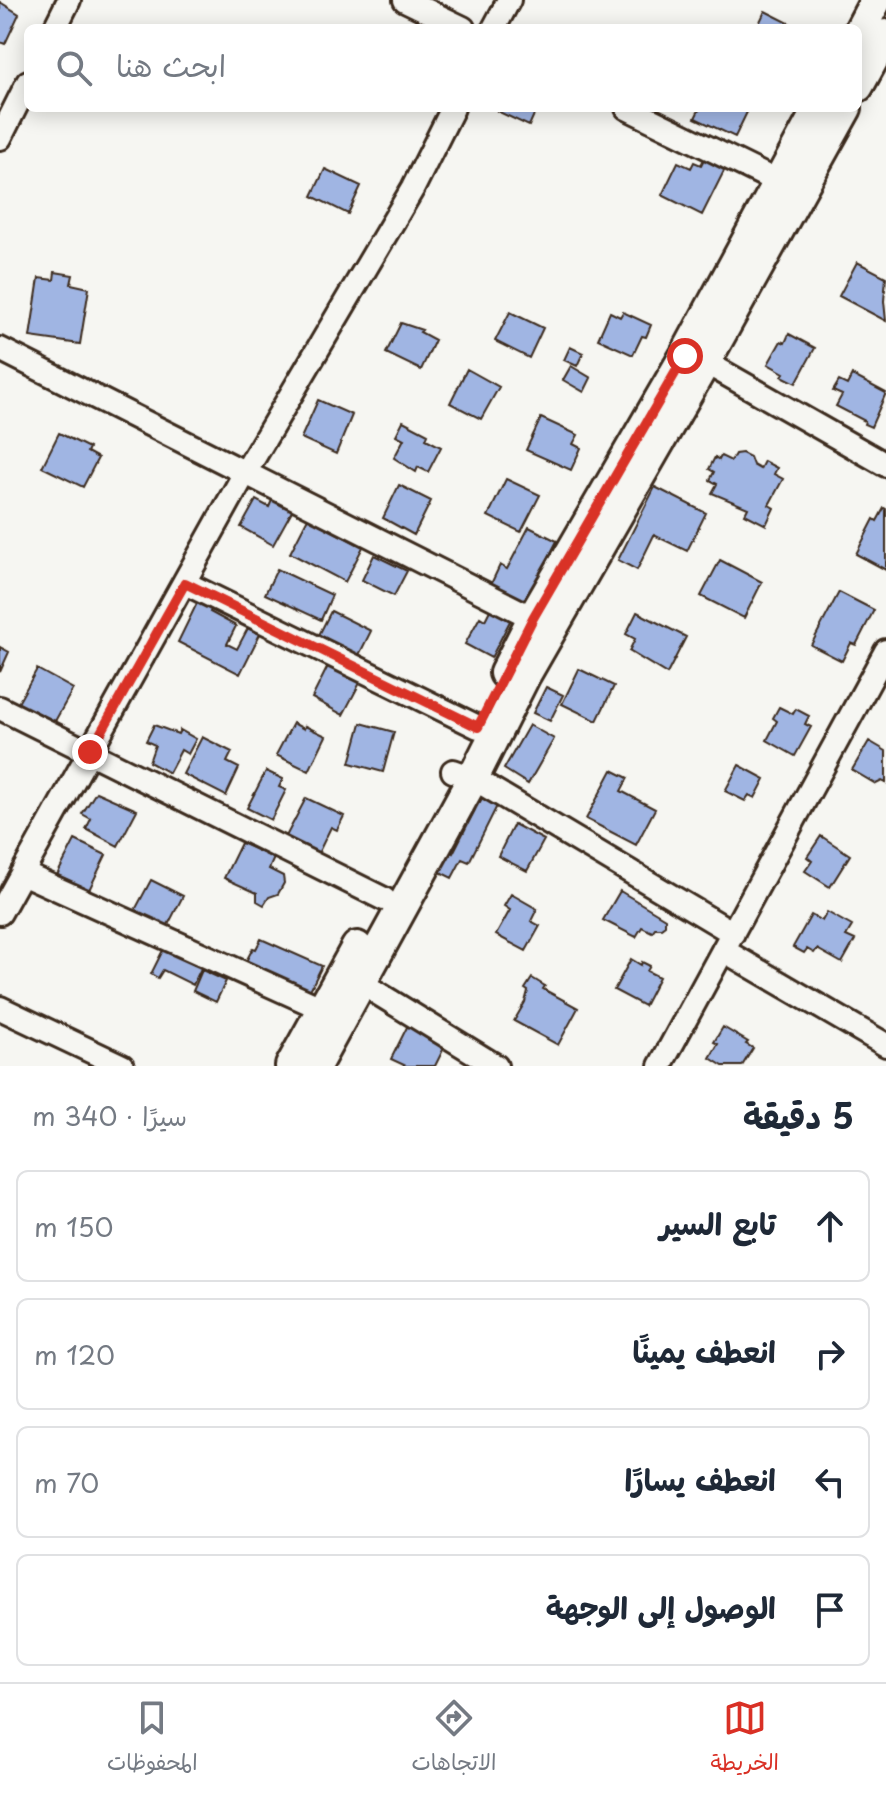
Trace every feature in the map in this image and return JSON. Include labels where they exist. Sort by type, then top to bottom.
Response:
[{"type":"street","points":[[57,24],[69,0]]},
{"type":"street","points":[[405,0],[455,24]]},
{"type":"street","points":[[496,24],[509,0]]},
{"type":"street","points":[[862,26],[876,0]]},
{"type":"street","points":[[862,79],[886,35]]},
{"type":"street","points":[[0,138],[24,90]]},
{"type":"street","points":[[0,913],[246,471],[413,188],[451,112]]},
{"type":"street","points":[[635,112],[780,183]]},
{"type":"street","points":[[291,1066],[384,899],[525,675],[695,359],[817,112]]},
{"type":"street","points":[[315,1066],[361,983],[463,774],[478,727],[533,618],[695,359],[844,112]]},
{"type":"street","points":[[0,349],[533,618]]},
{"type":"street","points":[[695,359],[886,465]]},
{"type":"street","points":[[185,583],[478,727]]},
{"type":"street","points":[[660,1066],[886,651]]},
{"type":"street","points":[[0,708],[384,899]]},
{"type":"street","points":[[463,774],[886,1045]]},
{"type":"street","points":[[22,873],[323,1009]]},
{"type":"street","points":[[361,983],[496,1066]]},
{"type":"street","points":[[0,1008],[122,1066]]},
{"type":"building","points":[[0,2],[19,14],[5,44],[0,42]]},
{"type":"building","points":[[765,11],[791,24],[759,24]]},
{"type":"building","points":[[499,112],[535,112],[529,126]]},
{"type":"building","points":[[698,112],[747,112],[735,137],[695,118]]},
{"type":"building","points":[[704,159],[725,169],[702,215],[662,195],[678,162],[691,168],[694,162],[701,165]]},
{"type":"building","points":[[325,169],[361,186],[348,214],[312,196]]},
{"type":"building","points":[[857,262],[886,277],[886,321],[839,296]]},
{"type":"building","points":[[55,272],[73,275],[71,284],[89,288],[80,344],[30,337],[39,278],[54,280]]},
{"type":"building","points":[[510,312],[543,328],[529,358],[495,341]]},
{"type":"building","points":[[610,312],[620,317],[623,312],[651,325],[633,355],[598,339]]},
{"type":"building","points":[[401,323],[422,330],[420,332],[435,340],[421,370],[386,353]]},
{"type":"building","points":[[789,334],[815,348],[796,383],[768,364],[781,341],[785,343]]},
{"type":"building","points":[[570,347],[583,353],[577,366],[564,360]]},
{"type":"building","points":[[571,366],[591,378],[584,392],[563,380]]},
{"type":"building","points":[[467,369],[499,387],[481,419],[450,403]]},
{"type":"building","points":[[852,375],[886,393],[871,427],[836,406],[842,395],[833,391],[839,381],[847,385]]},
{"type":"building","points":[[318,400],[352,415],[336,454],[301,438]]},
{"type":"building","points":[[541,418],[578,435],[573,444],[581,448],[571,470],[526,450]]},
{"type":"building","points":[[403,421],[428,434],[426,439],[441,447],[428,472],[418,467],[416,472],[394,458],[404,439],[396,435]]},
{"type":"building","points":[[59,433],[89,448],[87,452],[98,458],[83,487],[42,467]]},
{"type":"building","points":[[742,453],[760,469],[764,461],[777,468],[774,474],[783,479],[769,505],[774,508],[766,525],[745,514],[748,508],[712,493],[717,484],[710,480],[714,472],[709,469],[715,457],[719,460],[721,456],[731,461],[735,454]]},
{"type":"building","points":[[506,479],[540,495],[521,532],[488,516]]},
{"type":"building","points":[[399,485],[431,501],[414,535],[383,518]]},
{"type":"building","points":[[655,487],[706,513],[687,551],[654,535],[637,570],[618,560]]},
{"type":"building","points":[[273,498],[293,509],[273,545],[241,527],[256,500],[269,507]]},
{"type":"building","points":[[884,508],[886,570],[856,554],[874,519],[877,521]]},
{"type":"building","points":[[308,518],[363,547],[345,582],[290,553]]},
{"type":"building","points":[[529,527],[557,541],[526,602],[491,584],[500,565],[507,569]]},
{"type":"building","points":[[374,555],[407,571],[394,596],[362,580]]},
{"type":"building","points":[[720,560],[762,582],[744,618],[701,596]]},
{"type":"building","points":[[277,569],[332,595],[321,620],[265,594]]},
{"type":"building","points":[[839,592],[874,610],[856,645],[851,643],[842,661],[811,645]]},
{"type":"building","points":[[198,601],[212,608],[210,612],[236,626],[227,644],[237,649],[248,628],[260,634],[240,674],[178,642]]},
{"type":"building","points":[[491,608],[510,621],[491,658],[465,644],[480,617],[485,620]]},
{"type":"building","points":[[331,611],[371,631],[358,657],[318,637]]},
{"type":"building","points":[[637,612],[686,637],[667,674],[629,651],[635,639],[626,634]]},
{"type":"building","points":[[0,647],[9,652],[0,672]]},
{"type":"building","points":[[329,664],[361,681],[343,715],[312,698]]},
{"type":"building","points":[[37,669],[73,689],[54,723],[18,703]]},
{"type":"building","points":[[579,669],[614,686],[597,721],[562,704]]},
{"type":"building","points":[[546,687],[563,695],[550,721],[533,713]]},
{"type":"building","points":[[779,707],[793,714],[796,709],[809,716],[805,724],[811,727],[795,756],[767,740],[777,721],[773,718]]},
{"type":"building","points":[[293,723],[326,736],[309,771],[276,755]]},
{"type":"building","points":[[361,723],[394,732],[383,772],[350,763]]},
{"type":"building","points":[[154,725],[178,734],[180,730],[196,739],[188,754],[181,750],[169,773],[149,762],[155,745],[146,741]]},
{"type":"building","points":[[529,725],[554,739],[528,784],[504,769]]},
{"type":"building","points":[[202,737],[232,752],[227,762],[239,768],[226,796],[183,774]]},
{"type":"building","points":[[869,741],[886,751],[886,783],[876,784],[852,770]]},
{"type":"building","points":[[739,765],[765,779],[755,798],[749,795],[745,801],[725,791]]},
{"type":"building","points":[[612,770],[628,778],[621,791],[655,809],[636,845],[586,819]]},
{"type":"building","points":[[266,771],[283,779],[279,787],[286,790],[271,820],[247,808]]},
{"type":"building","points":[[96,792],[137,810],[118,846],[86,829],[91,819],[82,814]]},
{"type":"building","points":[[306,798],[344,816],[337,830],[331,827],[314,862],[281,846]]},
{"type":"building","points":[[482,798],[497,806],[469,862],[462,859],[452,878],[438,871],[448,850],[453,853],[475,810],[470,807],[475,799],[480,802]]},
{"type":"building","points":[[514,824],[544,840],[527,871],[498,856]]},
{"type":"building","points":[[821,836],[850,855],[830,887],[805,871],[812,861],[807,857]]},
{"type":"building","points":[[75,840],[106,855],[89,890],[57,875]]},
{"type":"building","points":[[241,843],[274,858],[269,869],[283,876],[284,883],[278,894],[269,897],[264,905],[257,901],[257,893],[224,878]]},
{"type":"building","points":[[151,880],[183,896],[167,927],[135,910]]},
{"type":"building","points":[[620,891],[665,918],[665,925],[652,932],[642,927],[636,937],[603,920]]},
{"type":"building","points":[[511,894],[537,909],[531,921],[540,926],[526,951],[496,935],[510,910],[504,906]]},
{"type":"building","points":[[827,912],[852,926],[846,936],[855,940],[842,963],[817,949],[814,953],[807,949],[804,953],[793,947],[811,915],[822,921]]},
{"type":"building","points":[[261,939],[322,966],[307,996],[243,967]]},
{"type":"building","points":[[165,946],[205,960],[193,985],[163,970],[158,978],[151,974]]},
{"type":"building","points":[[631,959],[650,966],[647,971],[659,977],[644,1006],[614,990]]},
{"type":"building","points":[[202,970],[226,981],[216,1002],[193,991]]},
{"type":"building","points":[[532,978],[545,986],[543,989],[578,1008],[558,1045],[514,1021],[525,1002],[528,991],[525,989]]},
{"type":"building","points":[[409,1023],[447,1042],[435,1066],[406,1066],[391,1059]]},
{"type":"building","points":[[723,1027],[753,1048],[742,1066],[723,1066],[710,1058],[718,1044],[714,1042]]},
{"type":"route","points":[[90,752],[185,583],[478,727],[533,618],[685,356]]}]
